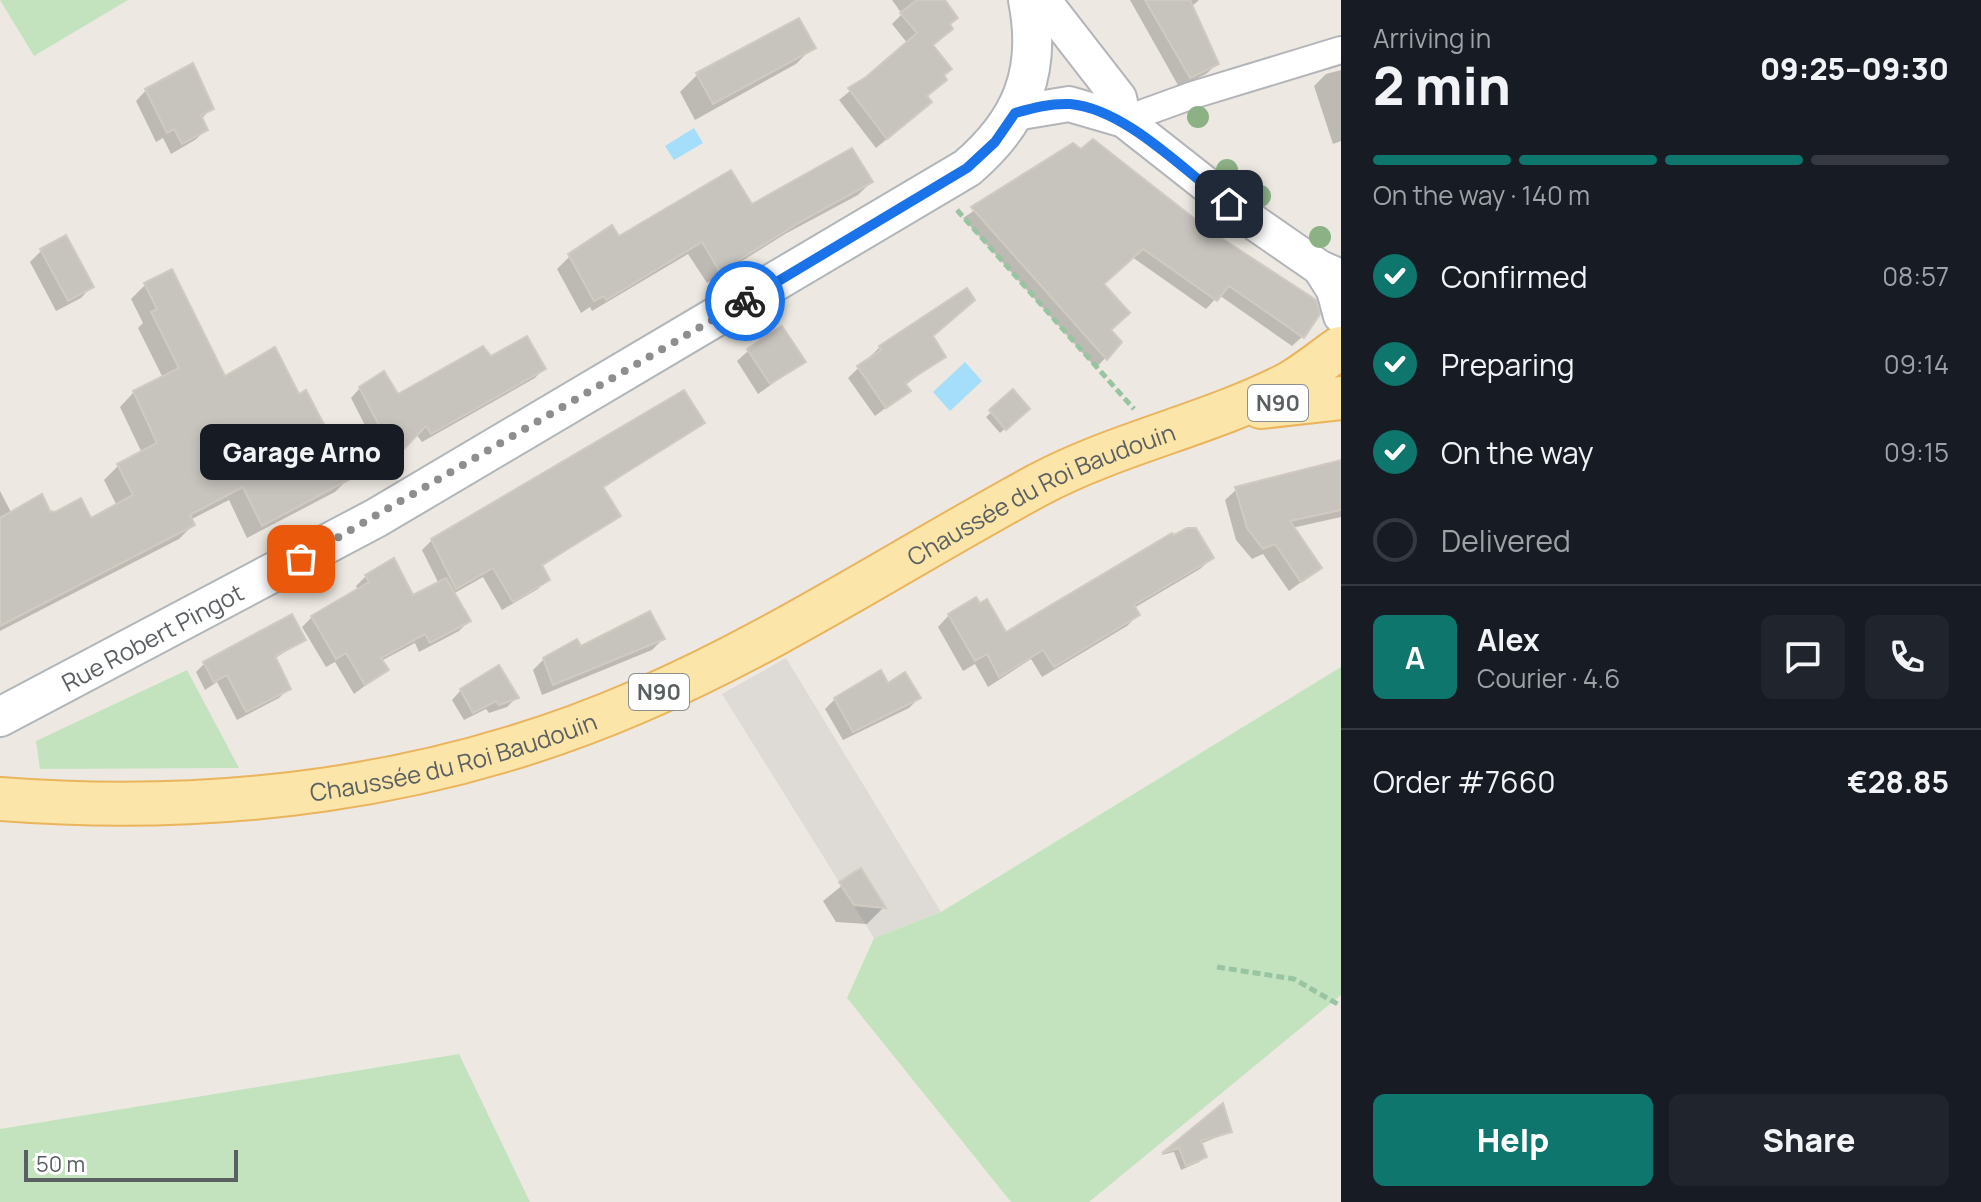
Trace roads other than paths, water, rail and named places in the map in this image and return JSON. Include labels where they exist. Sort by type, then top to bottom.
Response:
[{"type":"main road","name":"Rue Robert Pingot","points":[[0,717],[376,518],[937,187],[981,156],[1015,113],[1032,62],[1034,42],[1028,0]]},
{"type":"main road","points":[[1341,348],[1341,375]]},
{"type":"main road","name":"Chaussée du Roi Baudouin","points":[[0,799],[118,803],[266,799],[380,783],[445,769],[576,727],[638,702],[771,635],[1043,483],[1290,383],[1341,348]]},
{"type":"main road","name":"Chaussée du Roi Baudouin","points":[[1216,415],[1294,400],[1341,398]]},
{"type":"street","points":[[1043,0],[1119,98],[1124,120]]},
{"type":"street","points":[[1124,120],[1193,95],[1341,50]]},
{"type":"street","points":[[1015,113],[1069,104],[1124,120],[1179,167],[1331,273],[1341,316]]},
{"type":"water","points":[[694,128],[703,143],[674,160],[665,146]]},
{"type":"water","points":[[965,362],[982,381],[950,411],[933,392]]},
{"type":"place","name":"Garage Arno","points":[[301,559]]}]
